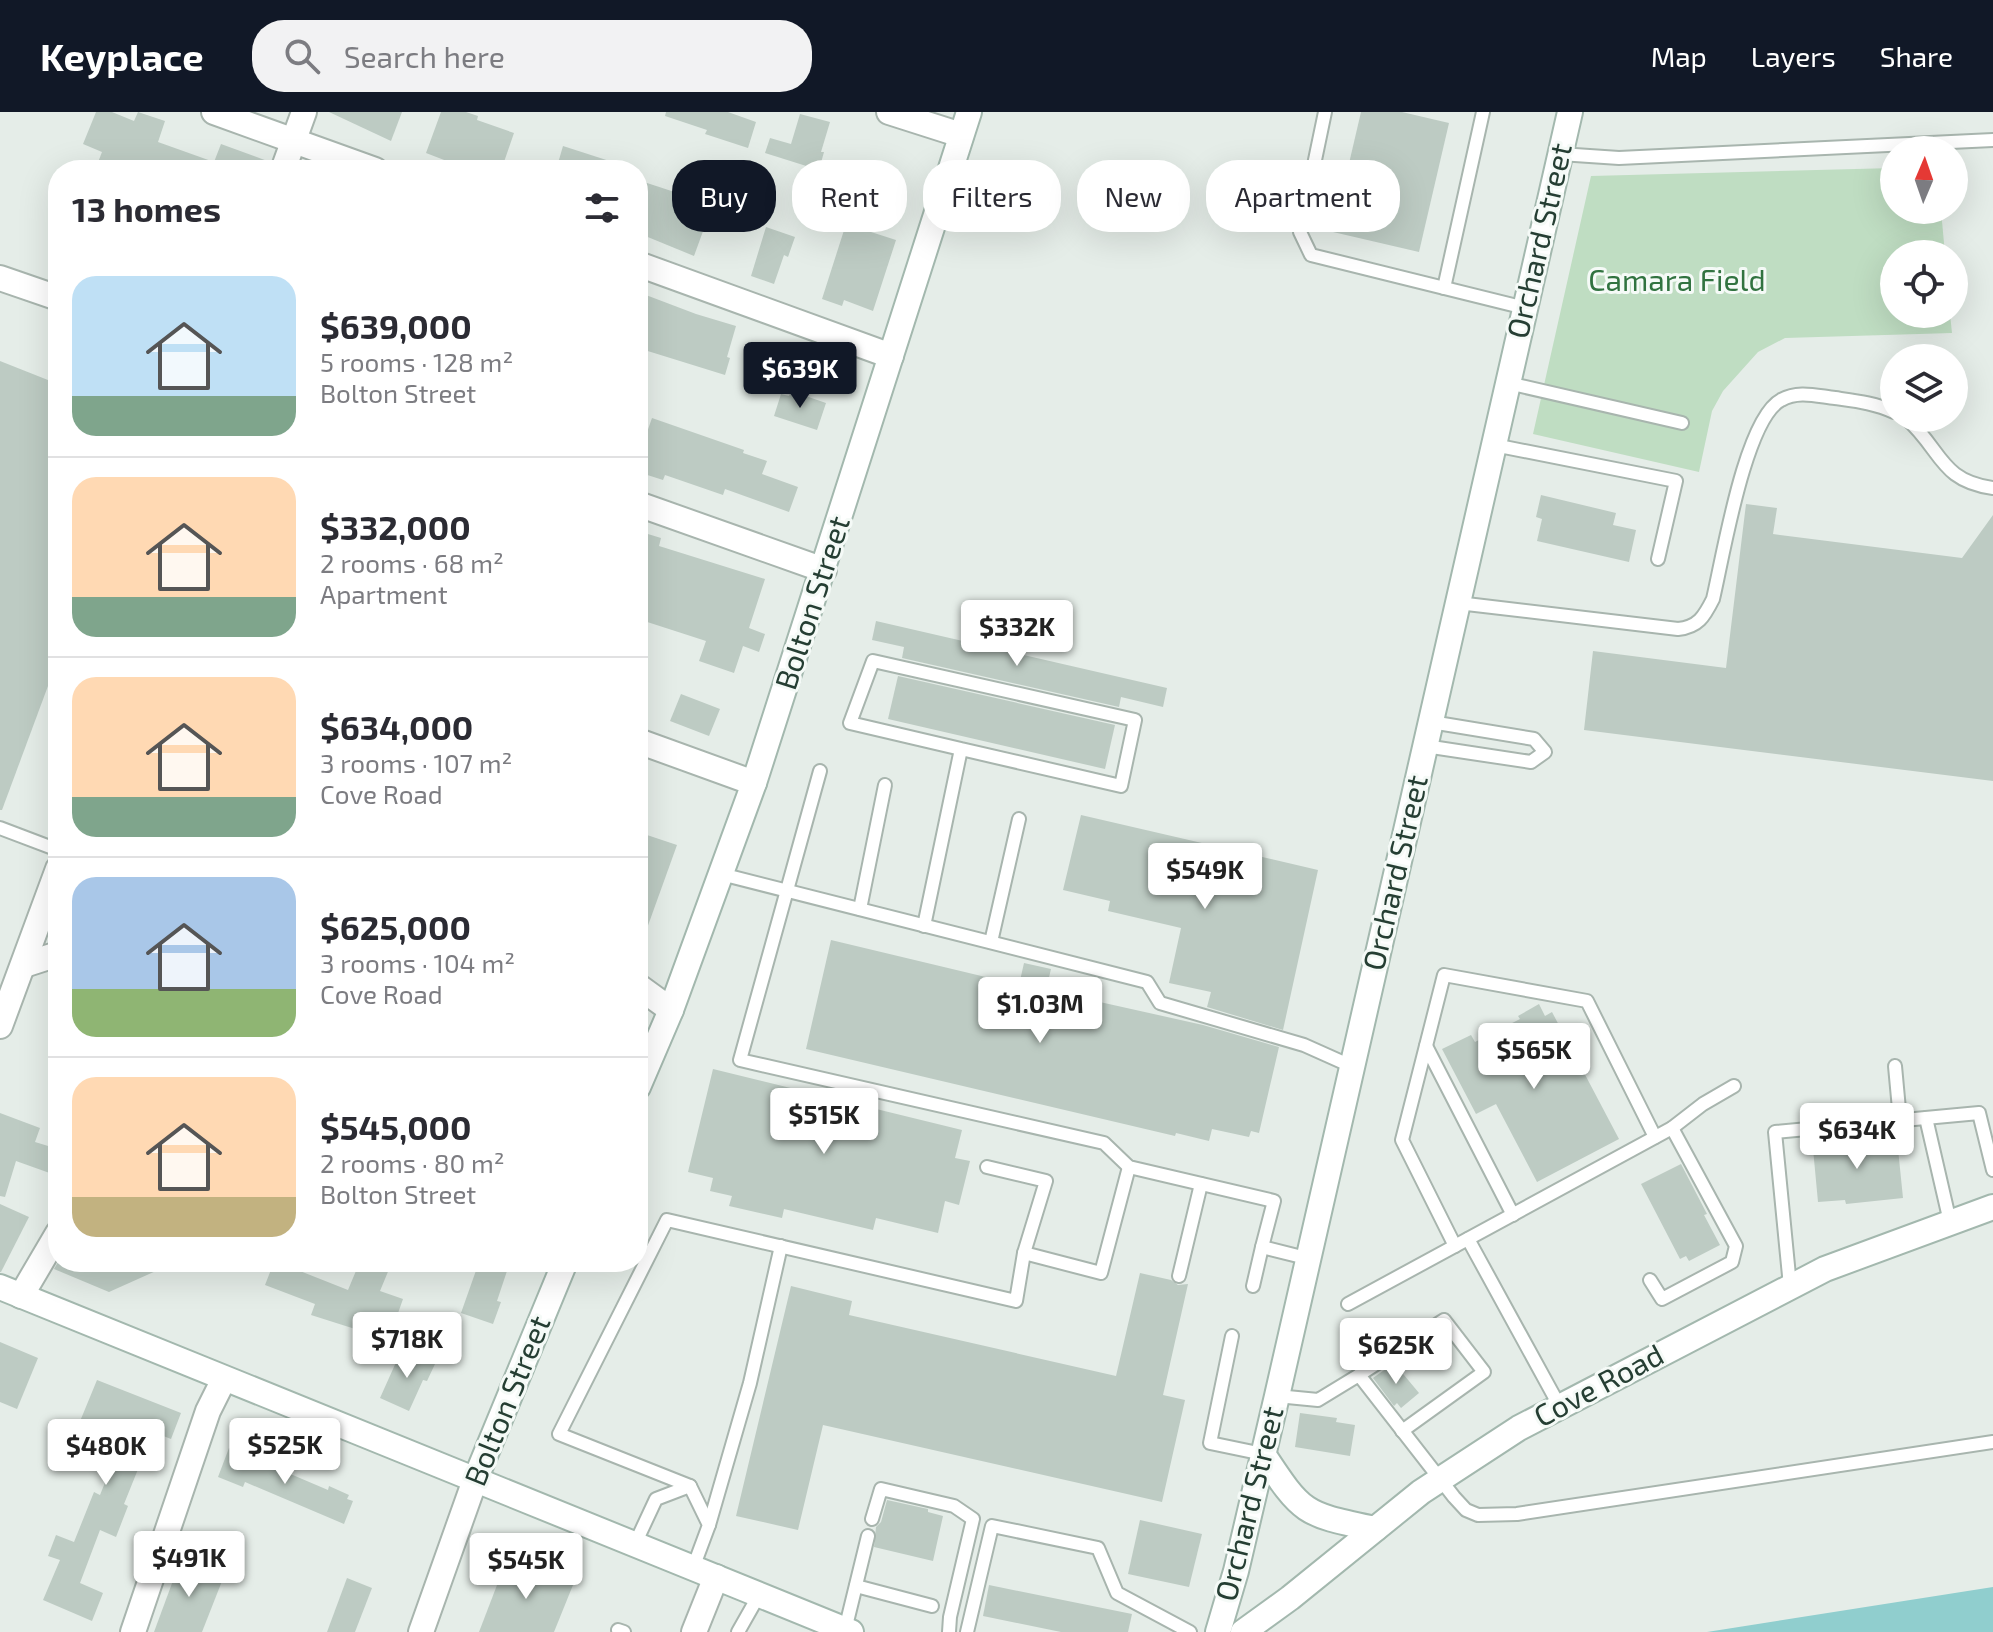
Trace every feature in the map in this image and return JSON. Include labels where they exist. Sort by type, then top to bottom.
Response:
[{"type":"street","points":[[214,112],[347,160]]},
{"type":"street","points":[[286,160],[304,112]]},
{"type":"street","points":[[889,112],[961,135]]},
{"type":"street","name":"Bolton Street","points":[[648,1064],[671,1010],[754,783],[969,112]]},
{"type":"street","name":"Orchard Street","points":[[1218,1632],[1277,1396],[1306,1258],[1570,112]]},
{"type":"street","points":[[648,268],[891,356]]},
{"type":"street","points":[[0,278],[48,295]]},
{"type":"street","points":[[648,508],[824,570]]},
{"type":"street","points":[[648,745],[754,783]]},
{"type":"street","points":[[0,1026],[48,897]]},
{"type":"street","points":[[24,965],[48,957]]},
{"type":"street","points":[[648,993],[671,1010]]},
{"type":"street","name":"Cove Road","points":[[1243,1632],[1440,1479],[1510,1434],[1790,1286],[1864,1253],[1993,1207]]},
{"type":"street","points":[[48,1245],[11,1291],[759,1595],[818,1626],[848,1631]]},
{"type":"street","name":"Bolton Street","points":[[421,1632],[475,1480],[561,1272]]},
{"type":"street","points":[[133,1632],[208,1411],[224,1379]]},
{"type":"street","points":[[1263,1454],[1293,1499],[1303,1508],[1322,1518],[1375,1529]]},
{"type":"street","points":[[694,1632],[705,1573]]},
{"type":"lane","points":[[1325,112],[1300,232],[1311,255],[1525,308]]},
{"type":"lane","points":[[1444,288],[1483,112]]},
{"type":"lane","points":[[1560,154],[1619,158],[1993,140]]},
{"type":"lane","points":[[1508,383],[1682,423]]},
{"type":"lane","points":[[1458,603],[1678,629],[1694,626],[1705,615],[1713,599],[1750,445],[1771,407],[1781,399],[1802,394],[1880,405]]},
{"type":"lane","points":[[1922,432],[1956,476],[1970,485],[1993,488]]},
{"type":"lane","points":[[1494,445],[1676,481],[1658,559]]},
{"type":"lane","points":[[873,661],[1135,720],[1121,786],[961,749],[850,723],[873,661]]},
{"type":"lane","points":[[1425,746],[1531,762],[1545,752],[1534,739],[1431,722]]},
{"type":"lane","points":[[924,926],[961,749]]},
{"type":"lane","points":[[820,771],[740,1060],[1104,1143],[1129,1167],[1274,1201],[1253,1286]]},
{"type":"lane","points":[[860,909],[885,785]]},
{"type":"lane","points":[[991,942],[1019,819]]},
{"type":"lane","points":[[0,828],[48,846]]},
{"type":"lane","points":[[721,874],[1147,982],[1160,1003],[1304,1045],[1351,1066]]},
{"type":"lane","points":[[1455,1246],[1402,1140],[1444,975],[1587,1001],[1655,1137]]},
{"type":"lane","points":[[1426,1046],[1513,1215]]},
{"type":"lane","points":[[1895,1066],[1900,1120]]},
{"type":"lane","points":[[1348,1304],[1672,1128],[1703,1104],[1734,1086]]},
{"type":"lane","points":[[1790,1286],[1775,1132],[1979,1113],[1993,1170]]},
{"type":"lane","points":[[1926,1118],[1950,1222]]},
{"type":"lane","points":[[1650,1280],[1662,1299],[1732,1262],[1736,1246],[1672,1128]]},
{"type":"lane","points":[[648,1258],[667,1220],[1016,1301],[1024,1253],[1046,1181],[987,1167]]},
{"type":"lane","points":[[1024,1253],[1101,1273],[1129,1167]]},
{"type":"lane","points":[[1179,1276],[1201,1184]]},
{"type":"lane","points":[[1468,1239],[1560,1407]]},
{"type":"lane","points":[[705,1573],[709,1525],[750,1383],[781,1246]]},
{"type":"lane","points":[[1262,1247],[1306,1258]]},
{"type":"lane","points":[[641,1272],[559,1434],[690,1486],[709,1525]]},
{"type":"lane","points":[[1277,1396],[1318,1400],[1444,1320],[1484,1372],[1402,1431]]},
{"type":"lane","points":[[1232,1336],[1210,1443],[1263,1454]]},
{"type":"lane","points":[[1359,1375],[1466,1510],[1490,1516],[1993,1442]]},
{"type":"lane","points":[[635,1544],[656,1499],[690,1486]]},
{"type":"lane","points":[[872,1519],[881,1489],[954,1506],[973,1519],[949,1632]]},
{"type":"lane","points":[[967,1632],[992,1526],[1098,1548],[1117,1593],[1190,1632]]},
{"type":"lane","points":[[848,1631],[868,1536]]},
{"type":"lane","points":[[856,1586],[932,1606]]},
{"type":"lane","points":[[738,1632],[759,1595]]},
{"type":"green space","name":"Camara Field","points":[[1880,168],[1880,224],[1942,224],[1944,240],[1880,240],[1880,328],[1951,328],[1952,333],[1785,338],[1758,352],[1723,391],[1712,411],[1699,472],[1533,434],[1591,176]]},
{"type":"water","points":[[1993,1587],[1993,1632],[1707,1632]]},
{"type":"building","points":[[96,112],[112,112],[134,121],[138,112],[165,121],[158,142],[208,160],[99,160],[102,152],[83,144]]},
{"type":"building","points":[[329,112],[402,112],[391,141]]},
{"type":"building","points":[[441,112],[466,112],[478,116],[477,120],[514,133],[505,160],[444,160],[426,153]]},
{"type":"building","points":[[666,112],[728,112],[756,122],[748,148],[705,134],[707,130],[665,116]]},
{"type":"building","points":[[1361,112],[1402,112],[1449,123],[1419,252],[1333,232],[1400,232],[1400,160],[1350,160]]},
{"type":"building","points":[[800,114],[830,122],[821,152],[824,152],[822,160],[792,162],[765,153],[770,138],[791,144]]},
{"type":"building","points":[[221,144],[265,160],[215,160]]},
{"type":"building","points":[[563,146],[606,160],[559,160]]},
{"type":"building","points":[[648,183],[672,191],[672,232],[703,232],[694,256],[648,237]]},
{"type":"building","points":[[776,230],[795,237],[788,257],[784,255],[774,284],[751,276],[764,232]]},
{"type":"building","points":[[843,232],[871,232],[896,240],[873,311],[844,300],[842,306],[822,299]]},
{"type":"building","points":[[648,296],[736,326],[725,375],[648,351]]},
{"type":"building","points":[[0,361],[48,380],[48,686],[0,810]]},
{"type":"building","points":[[791,391],[826,403],[817,430],[774,416],[781,394],[789,396]]},
{"type":"building","points":[[652,418],[767,461],[762,474],[798,487],[789,512],[725,489],[723,495],[665,475],[663,480],[648,475],[648,429]]},
{"type":"building","points":[[1541,495],[1616,513],[1613,525],[1636,530],[1629,562],[1537,541],[1542,519],[1536,517]]},
{"type":"building","points":[[1746,504],[1777,508],[1773,534],[1962,558],[1993,515],[1993,781],[1584,730],[1593,651],[1726,668]]},
{"type":"building","points":[[648,534],[661,538],[659,546],[765,579],[749,628],[765,634],[759,652],[743,646],[734,673],[699,661],[706,641],[648,622]]},
{"type":"building","points":[[876,621],[1167,688],[1163,707],[1121,697],[1119,707],[902,658],[904,647],[872,640]]},
{"type":"building","points":[[898,676],[1115,725],[1105,769],[888,719]]},
{"type":"building","points":[[681,694],[720,709],[709,736],[670,721]]},
{"type":"building","points":[[1081,815],[1318,870],[1283,1030],[1207,1007],[1211,992],[1169,983],[1181,928],[1108,911],[1110,901],[1063,890]]},
{"type":"building","points":[[648,835],[677,845],[648,926]]},
{"type":"building","points":[[831,940],[1019,985],[1024,963],[1051,969],[1046,990],[1203,1025],[1279,1047],[1259,1133],[1251,1131],[1249,1137],[1212,1129],[1209,1141],[1176,1133],[1175,1136],[806,1049]]},
{"type":"building","points":[[1539,1004],[1545,1016],[1552,1012],[1619,1139],[1537,1182],[1496,1104],[1476,1114],[1442,1049],[1471,1035],[1475,1042],[1520,1019],[1518,1016]]},
{"type":"building","points":[[713,1069],[962,1130],[955,1158],[970,1161],[959,1205],[945,1201],[938,1233],[876,1218],[873,1230],[784,1209],[782,1218],[729,1206],[732,1196],[710,1191],[713,1178],[688,1172]]},
{"type":"building","points":[[0,1113],[40,1128],[35,1142],[48,1146],[48,1172],[16,1161],[5,1197],[0,1196]]},
{"type":"building","points":[[1834,1136],[1835,1145],[1897,1139],[1903,1198],[1846,1204],[1845,1200],[1818,1202],[1812,1138]]},
{"type":"building","points":[[1681,1164],[1720,1245],[1689,1261],[1686,1256],[1680,1259],[1641,1184]]},
{"type":"building","points":[[0,1204],[29,1217],[1,1272],[0,1272]]},
{"type":"building","points":[[61,1272],[154,1272],[109,1292]]},
{"type":"building","points":[[270,1272],[303,1272],[348,1290],[356,1272],[388,1272],[380,1291],[403,1299],[397,1316],[424,1327],[415,1348],[311,1315],[315,1304],[265,1285]]},
{"type":"building","points":[[475,1272],[507,1272],[493,1324],[461,1313]]},
{"type":"building","points":[[1140,1273],[1171,1280],[1178,1285],[1188,1284],[1163,1395],[1185,1400],[1162,1502],[823,1425],[798,1530],[736,1516],[791,1286],[852,1301],[849,1315],[1116,1376]]},
{"type":"building","points":[[0,1342],[38,1358],[17,1409],[0,1402]]},
{"type":"building","points":[[402,1349],[435,1364],[427,1381],[423,1380],[409,1411],[380,1398]]},
{"type":"building","points":[[1394,1363],[1419,1393],[1401,1408],[1397,1403],[1394,1406],[1373,1378]]},
{"type":"building","points":[[97,1380],[181,1413],[171,1439],[153,1432],[124,1504],[128,1506],[116,1537],[100,1530],[80,1583],[103,1593],[92,1621],[43,1600],[60,1560],[48,1556],[56,1535],[74,1542],[94,1492],[100,1495],[119,1448],[76,1431]]},
{"type":"building","points":[[1300,1413],[1337,1418],[1336,1422],[1355,1425],[1350,1456],[1295,1447]]},
{"type":"building","points":[[229,1448],[328,1490],[329,1486],[349,1495],[347,1499],[353,1501],[344,1524],[245,1482],[243,1487],[218,1477]]},
{"type":"building","points":[[887,1500],[928,1509],[928,1512],[943,1516],[933,1561],[874,1547],[876,1527],[881,1522]]},
{"type":"building","points":[[1140,1520],[1202,1534],[1189,1587],[1128,1574]]},
{"type":"building","points":[[181,1559],[224,1576],[202,1632],[154,1632]]},
{"type":"building","points":[[507,1559],[573,1585],[554,1632],[479,1632]]},
{"type":"building","points":[[347,1578],[372,1588],[355,1632],[327,1632]]},
{"type":"building","points":[[989,1585],[1132,1614],[1128,1632],[1061,1632],[983,1616]]}]
